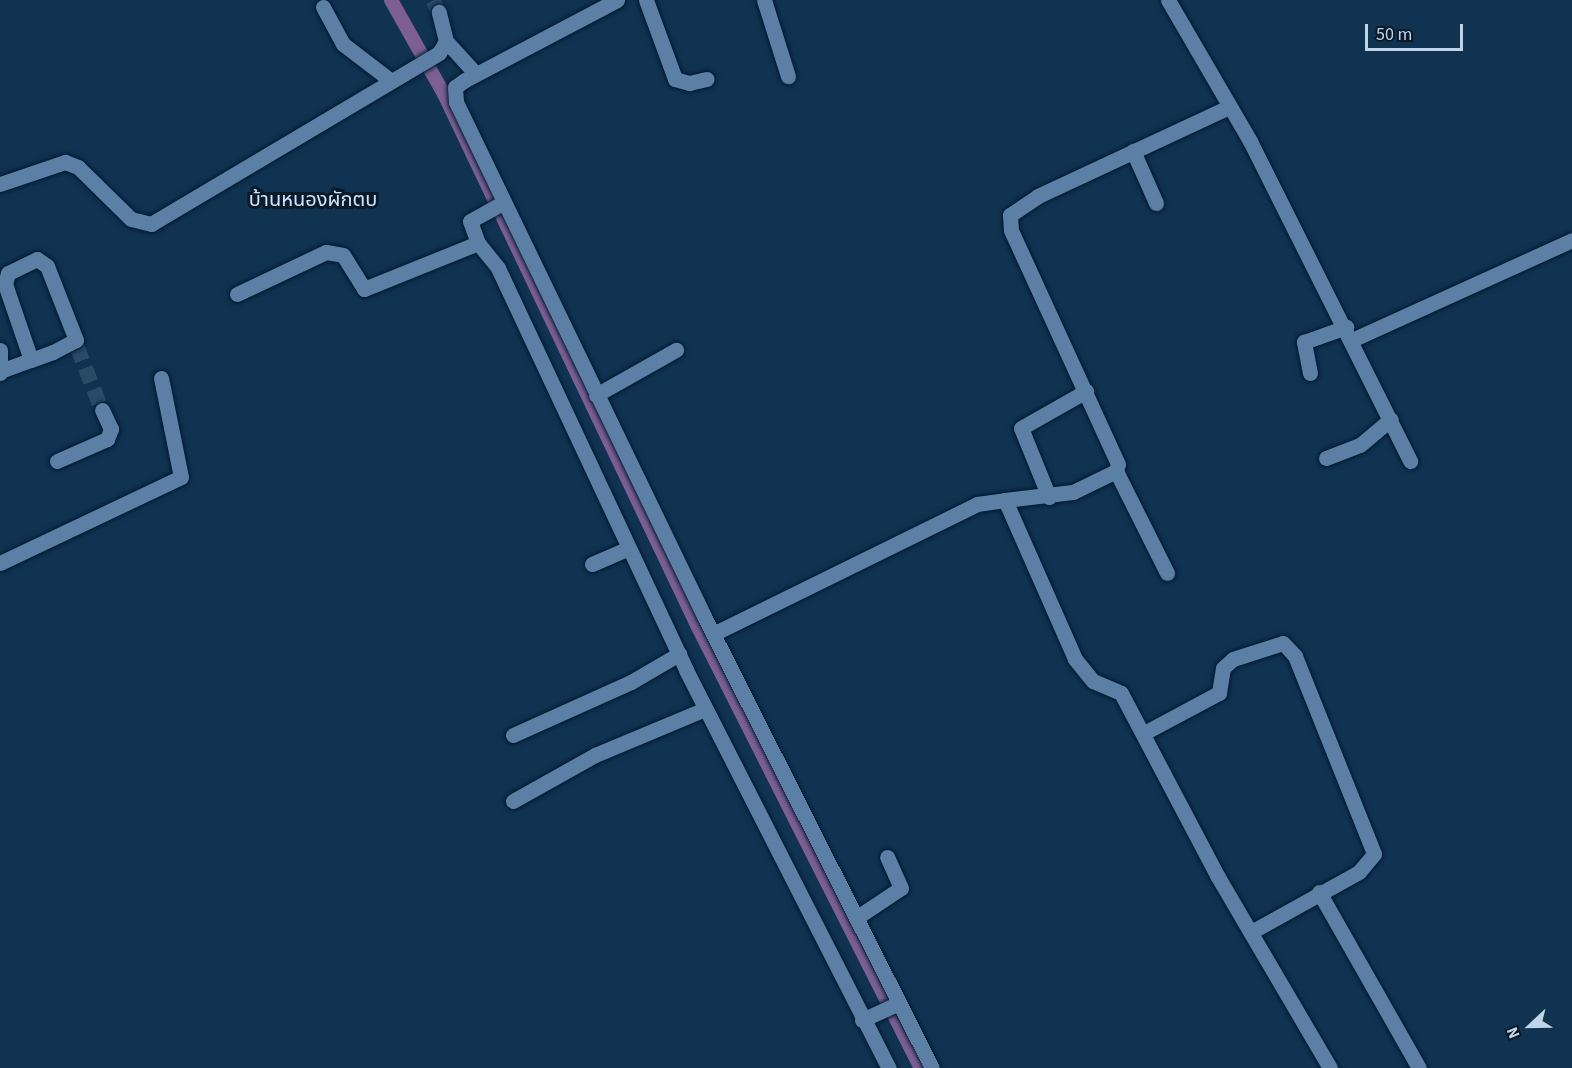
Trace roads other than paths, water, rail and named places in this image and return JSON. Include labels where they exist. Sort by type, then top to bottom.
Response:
[{"type":"street","points":[[616,0],[475,73],[455,87],[456,102],[502,203],[713,634],[897,1004],[932,1068]]},
{"type":"street","points":[[646,0],[675,79],[689,83],[707,79]]},
{"type":"street","points":[[764,0],[788,76]]},
{"type":"street","points":[[1168,0],[1229,107],[1350,333],[1410,461]]},
{"type":"street","points":[[323,7],[343,44],[394,78]]},
{"type":"street","points":[[439,12],[442,47],[475,73]]},
{"type":"street","points":[[0,184],[65,162],[78,167],[131,219],[152,224],[442,47]]},
{"type":"street","points":[[1167,573],[1116,471],[1117,459],[1011,230],[1010,215],[1133,151],[1229,107]]},
{"type":"street","points":[[1133,151],[1156,202]]},
{"type":"street","points":[[502,203],[476,214],[470,233],[498,268],[705,709],[889,1068]]},
{"type":"street","points":[[1310,373],[1304,342],[1350,333],[1572,240]]},
{"type":"street","points":[[237,294],[326,252],[343,255],[364,289],[478,243]]},
{"type":"street","points":[[0,350],[2,372],[76,343],[43,260],[15,268],[5,284],[31,360]]},
{"type":"street","points":[[596,395],[676,350]]},
{"type":"street","points":[[0,563],[181,477],[161,378]]},
{"type":"street","points":[[1049,497],[1021,428],[1086,391]]},
{"type":"street","points":[[57,461],[107,439],[111,429],[102,410]]},
{"type":"street","points":[[1326,458],[1360,445],[1391,419]]},
{"type":"street","points":[[713,634],[977,504],[1049,497],[1074,492],[1116,471]]},
{"type":"street","points":[[1005,500],[1083,674],[1121,693],[1251,932],[1330,1068]]},
{"type":"street","points":[[592,564],[628,548]]},
{"type":"street","points":[[1144,733],[1219,693],[1228,662],[1288,645],[1374,854],[1359,872],[1319,892],[1251,932]]},
{"type":"street","points":[[513,735],[631,682],[679,654]]},
{"type":"street","points":[[513,801],[595,755],[705,709]]},
{"type":"street","points":[[856,918],[901,888],[887,857]]},
{"type":"street","points":[[1319,892],[1419,1068]]},
{"type":"street","points":[[864,1019],[897,1004]]},
{"type":"waterway","points":[[391,0],[444,94],[698,627],[921,1068]]},
{"type":"tunnel","points":[[433,0],[439,12]]},
{"type":"tunnel","points":[[77,346],[102,410]]},
{"type":"district","name":"บ้านหนองผักตบ","points":[[313,200]]}]
